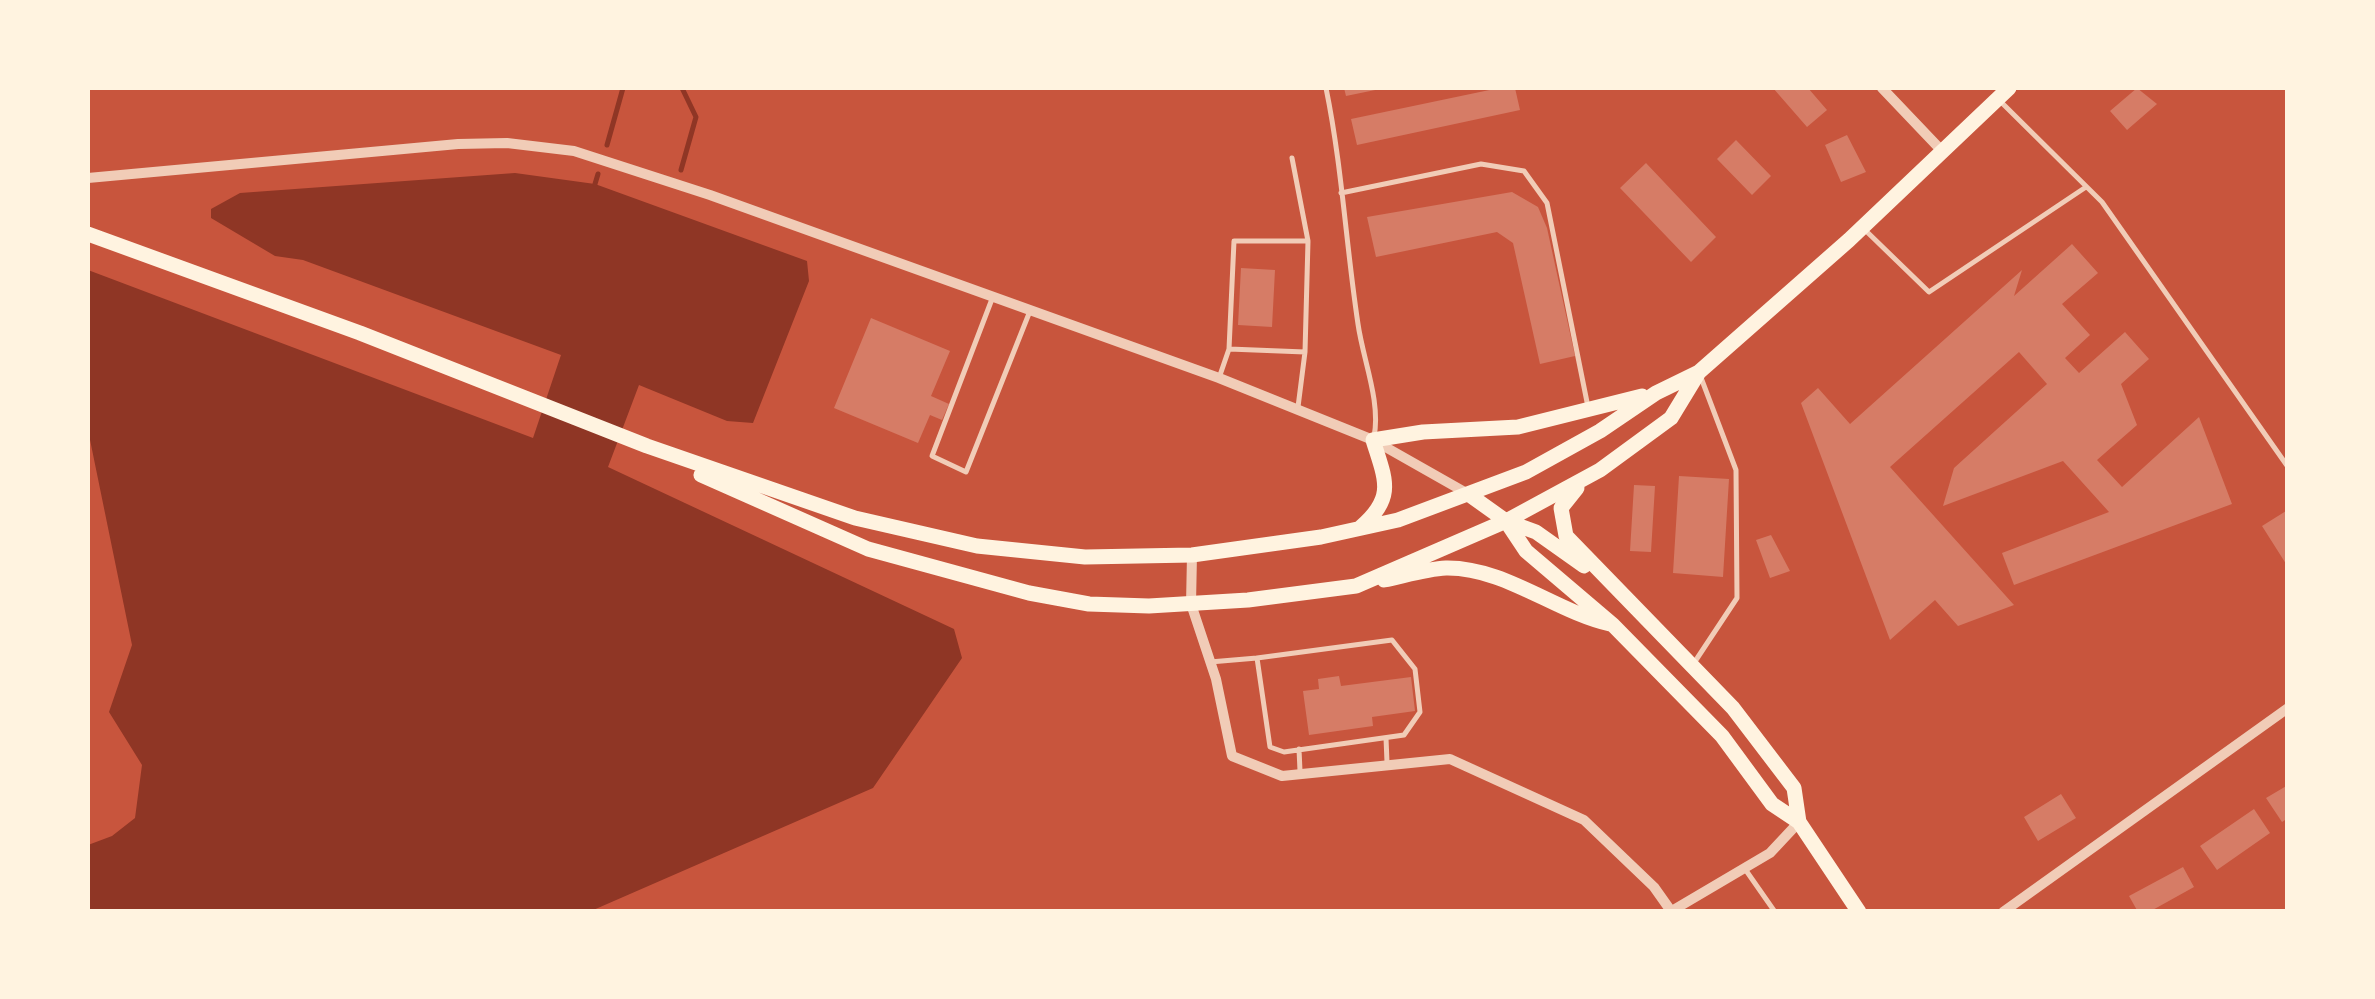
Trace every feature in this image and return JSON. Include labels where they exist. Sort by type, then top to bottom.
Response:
[{"type":"main road","points":[[1607,584],[1566,536],[1561,522],[1566,498],[1671,418],[1700,372],[1862,227],[2003,93]]},
{"type":"main road","points":[[88,234],[647,446],[855,518],[946,540],[1085,557],[1192,555],[1358,530],[1471,496],[1600,431],[1656,393],[1700,372]]},
{"type":"main road","points":[[1358,530],[1379,512],[1384,498],[1386,478],[1373,440],[1518,427],[1656,393]]},
{"type":"main road","points":[[647,446],[822,532],[920,565],[1089,604],[1191,604],[1356,586],[1447,568],[1502,582],[1586,619],[1613,625]]},
{"type":"main road","points":[[1356,586],[1506,521],[1600,470]]},
{"type":"main road","points":[[1471,496],[1506,521],[1536,532],[1607,584],[1694,663],[1794,788],[1799,822]]},
{"type":"main road","points":[[1506,521],[1526,551],[1613,625],[1722,736],[1772,804],[1799,822],[1859,912]]},
{"type":"street","points":[[1882,88],[1942,151]]},
{"type":"street","points":[[88,178],[458,144],[546,146],[710,195],[1218,378],[1373,440],[1471,496]]},
{"type":"street","points":[[1192,555],[1191,604],[1210,662],[1232,756],[1282,776],[1450,759],[1584,820],[1674,910],[1770,853],[1799,822]]},
{"type":"street","points":[[2003,912],[2288,708]]},
{"type":"lane","points":[[1326,88],[1339,151],[1360,342],[1377,420],[1373,440]]},
{"type":"lane","points":[[2003,93],[2102,202],[2288,467]]},
{"type":"lane","points":[[1292,158],[1308,242],[1306,352],[1297,410]]},
{"type":"lane","points":[[1341,193],[1481,164],[1524,171],[1547,202],[1589,410]]},
{"type":"lane","points":[[1862,227],[1929,292],[2087,186]]},
{"type":"lane","points":[[1218,378],[1229,349],[1234,242],[1308,242]]},
{"type":"lane","points":[[993,296],[932,456],[966,472],[1030,309]]},
{"type":"lane","points":[[1229,349],[1306,352]]},
{"type":"lane","points":[[1694,663],[1736,598],[1736,470],[1700,372]]},
{"type":"lane","points":[[1210,662],[1392,640],[1416,669],[1420,712],[1404,734],[1284,752],[1270,747],[1257,658]]},
{"type":"lane","points":[[1386,737],[1388,765]]},
{"type":"lane","points":[[1299,749],[1300,774]]},
{"type":"lane","points":[[1744,868],[1775,912]]},
{"type":"shaded area","points":[[515,173],[595,184],[807,261],[809,281],[753,423],[727,421],[639,385],[608,467],[954,629],[962,658],[873,788],[591,911],[88,911],[88,845],[112,836],[135,818],[142,765],[109,712],[132,645],[88,430],[88,270],[533,438],[561,355],[303,260],[275,256],[211,218],[211,209],[240,193]]},
{"type":"building","points":[[1344,88],[1379,88],[1380,89],[1346,96]]},
{"type":"building","points":[[1515,88],[1520,110],[1357,145],[1351,119]]},
{"type":"building","points":[[1773,88],[1808,88],[1827,110],[1807,127]]},
{"type":"building","points":[[2137,88],[2157,104],[2127,130],[2110,111]]},
{"type":"building","points":[[1847,135],[1866,172],[1841,182],[1825,145]]},
{"type":"building","points":[[1736,140],[1771,176],[1752,195],[1717,159]]},
{"type":"building","points":[[1646,163],[1716,237],[1691,262],[1620,188]]},
{"type":"building","points":[[1512,192],[1538,207],[1547,228],[1575,356],[1540,364],[1513,243],[1497,232],[1376,257],[1367,217]]},
{"type":"building","points":[[2072,244],[2098,273],[2062,304],[2090,335],[2065,358],[2079,373],[2125,332],[2149,359],[2121,384],[2137,425],[2097,460],[2122,487],[2199,417],[2232,504],[2014,585],[2002,553],[2109,512],[2063,461],[1943,506],[1954,468],[2047,384],[2019,352],[1890,467],[2014,605],[1958,626],[1935,600],[1890,640],[1801,403],[1818,388],[1850,424],[2022,270],[2014,296]]},
{"type":"building","points":[[1241,268],[1275,270],[1272,327],[1238,325]]},
{"type":"building","points":[[871,318],[950,351],[931,396],[949,404],[942,420],[930,415],[918,443],[834,408]]},
{"type":"building","points":[[1679,476],[1729,479],[1723,577],[1673,573]]},
{"type":"building","points":[[1634,485],[1655,486],[1651,552],[1630,551]]},
{"type":"building","points":[[2286,511],[2288,514],[2288,567],[2262,526]]},
{"type":"building","points":[[1771,535],[1790,571],[1770,578],[1756,540]]},
{"type":"building","points":[[1339,676],[1341,686],[1411,677],[1415,711],[1372,717],[1373,726],[1309,735],[1303,691],[1319,689],[1318,679]]},
{"type":"building","points":[[2288,785],[2288,818],[2282,822],[2266,798]]},
{"type":"building","points":[[2061,794],[2076,818],[2038,841],[2024,817]]},
{"type":"building","points":[[2254,809],[2270,833],[2217,870],[2200,846]]},
{"type":"building","points":[[2183,867],[2194,887],[2149,912],[2138,912],[2129,896]]},
{"type":"waterway","points":[[607,145],[623,88]]},
{"type":"waterway","points":[[681,170],[696,117],[682,88]]},
{"type":"waterway","points":[[595,184],[598,174]]}]
